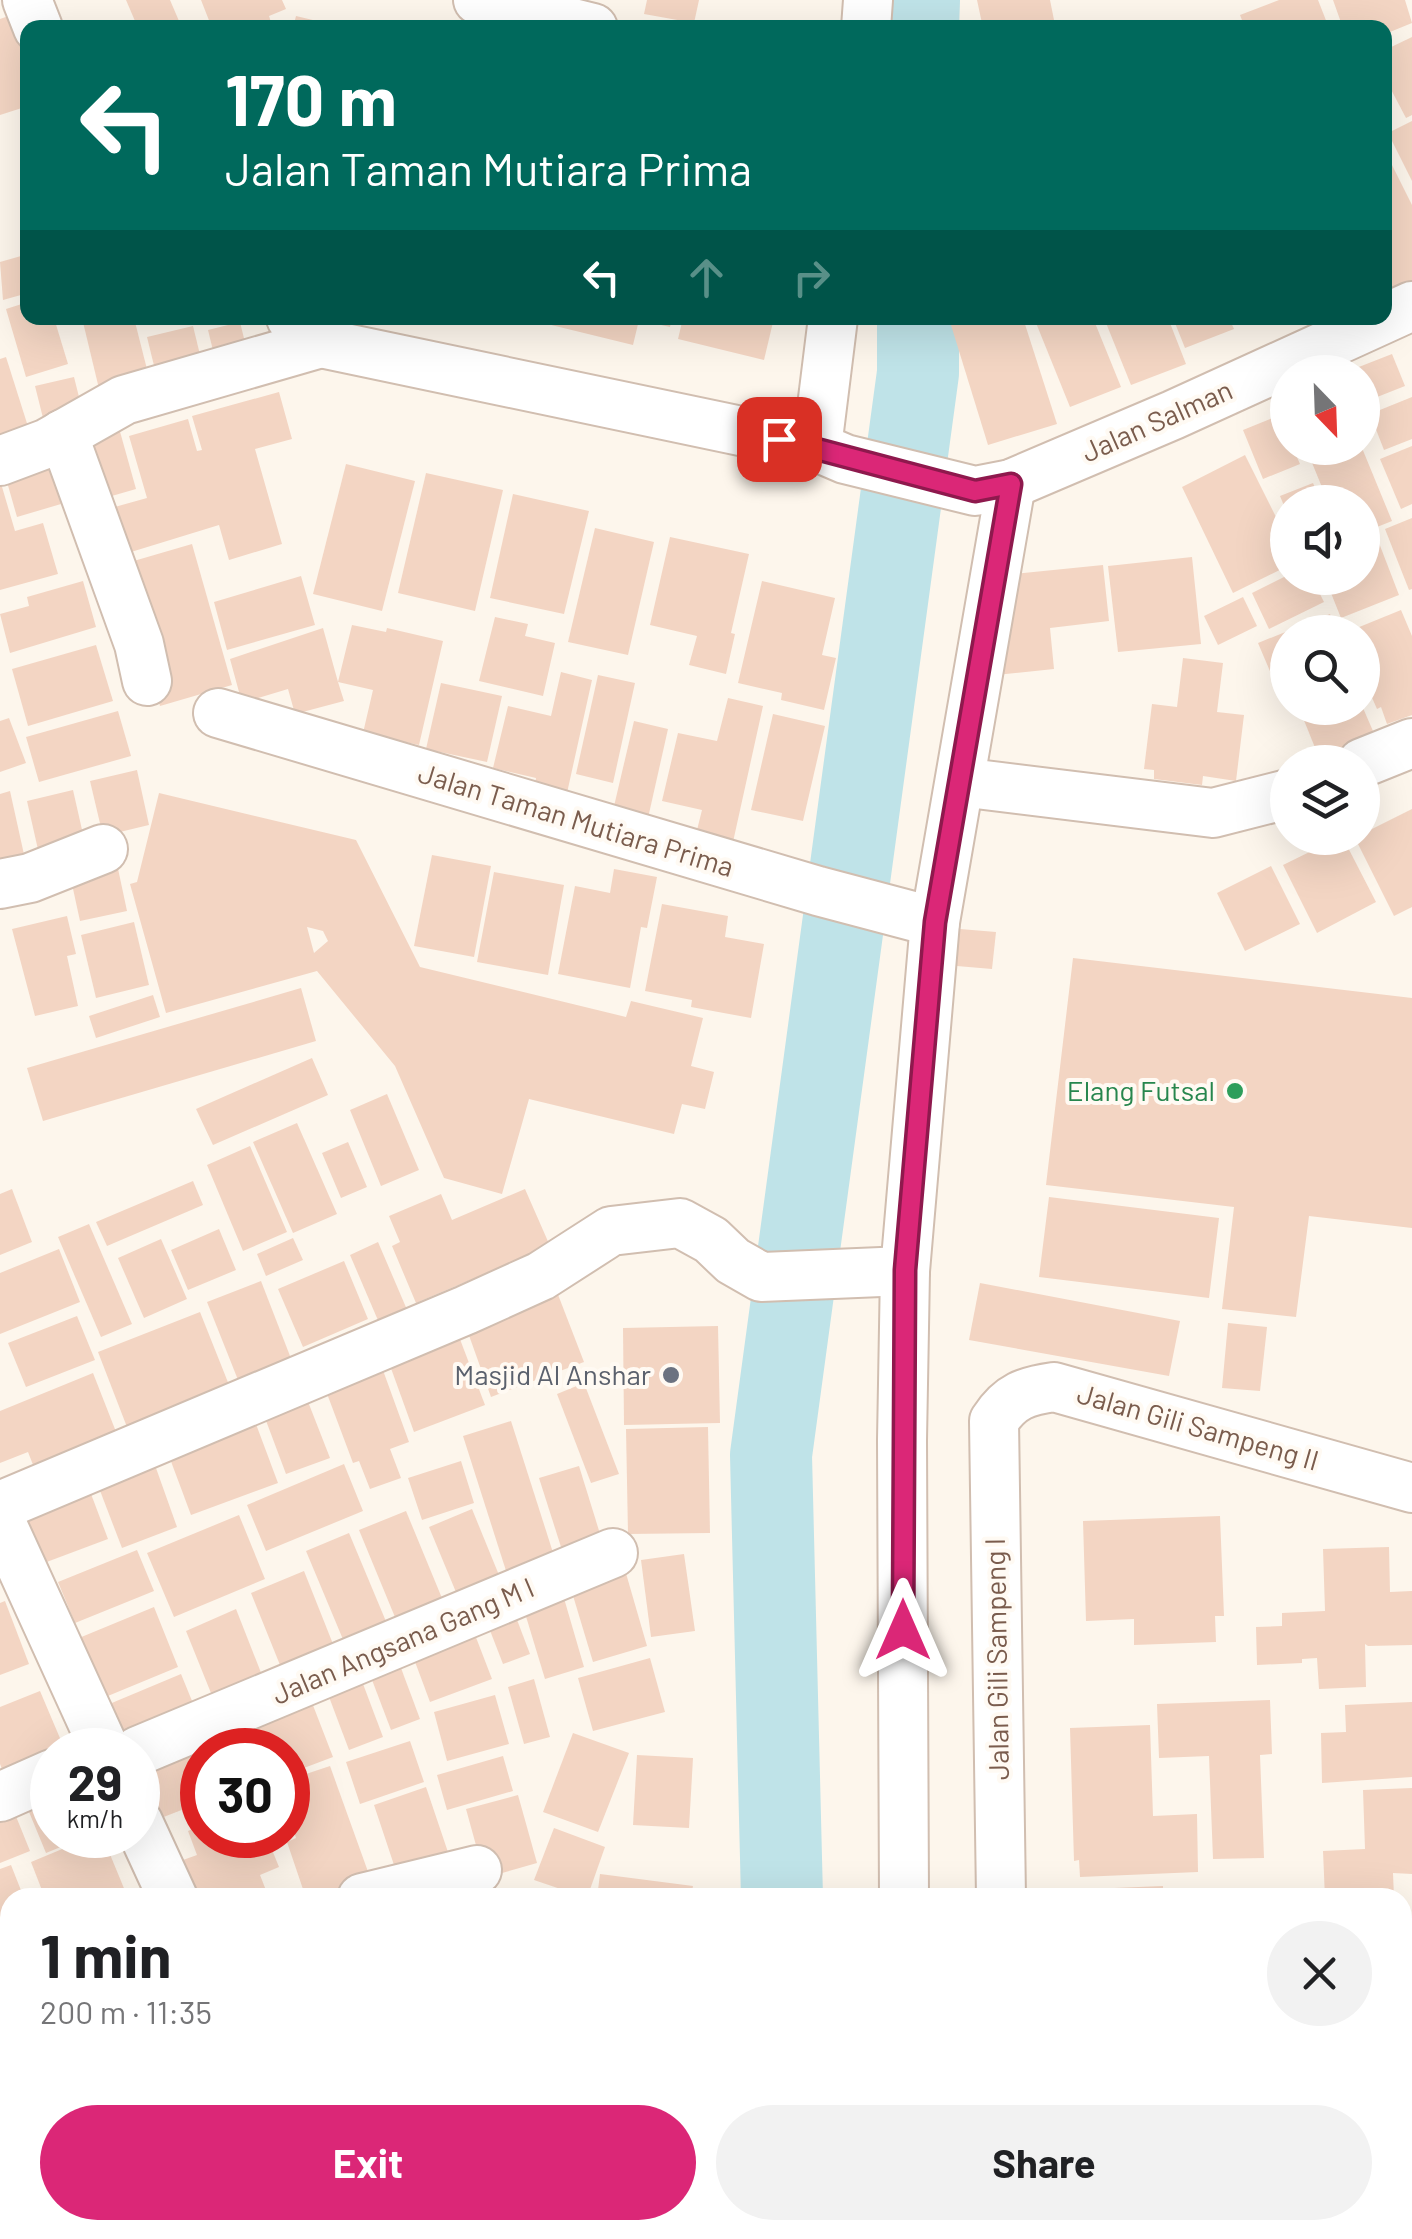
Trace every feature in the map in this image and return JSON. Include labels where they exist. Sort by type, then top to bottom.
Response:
[{"type":"street","points":[[478,0],[560,20]]},
{"type":"street","points":[[831,453],[833,325]]},
{"type":"street","name":"Jalan Salman","points":[[993,487],[1173,415],[1370,325]]},
{"type":"street","points":[[0,460],[63,434],[124,400],[306,330],[993,487],[960,782],[914,917],[902,1440],[904,1888]]},
{"type":"street","points":[[63,434],[139,644],[147,681]]},
{"type":"street","name":"Jalan Taman Mutiara Prima","points":[[218,713],[914,917]]},
{"type":"street","points":[[1380,756],[1412,743]]},
{"type":"street","points":[[960,782],[1213,814],[1270,799]]},
{"type":"street","points":[[0,884],[30,878],[103,849]]},
{"type":"street","points":[[0,1506],[466,1310],[541,1276],[612,1231],[680,1222],[761,1277],[905,1270]]},
{"type":"street","name":"Jalan Gili Sampeng II","points":[[994,1421],[1005,1404],[1024,1391],[1054,1387],[1412,1488]]},
{"type":"street","name":"Jalan Gili Sampeng I","points":[[994,1421],[1000,1888]]},
{"type":"street","points":[[0,1520],[94,1728]]},
{"type":"street","name":"Jalan Angsana Gang M I","points":[[160,1742],[612,1554]]},
{"type":"street","points":[[0,1797],[30,1784]]},
{"type":"street","points":[[155,1858],[168,1888]]},
{"type":"street","points":[[403,1888],[477,1870]]},
{"type":"building","points":[[126,0],[170,0],[179,20],[135,20]]},
{"type":"building","points":[[201,0],[282,0],[286,9],[269,16],[270,20],[209,20]]},
{"type":"building","points":[[647,0],[699,0],[695,20],[644,14]]},
{"type":"building","points":[[977,0],[1050,0],[1054,20],[981,20]]},
{"type":"building","points":[[1279,0],[1318,0],[1326,20],[1242,20],[1240,15]]},
{"type":"building","points":[[1333,0],[1405,0],[1412,23],[1392,31],[1392,20],[1340,20]]},
{"type":"building","points":[[17,13],[20,21],[20,109],[0,115],[0,19]]},
{"type":"building","points":[[1412,37],[1412,115],[1406,118],[1392,91],[1392,47]]},
{"type":"building","points":[[1412,121],[1412,181],[1392,141],[1392,131]]},
{"type":"building","points":[[1392,165],[1412,205],[1412,280],[1392,290]]},
{"type":"building","points":[[20,256],[20,295],[3,300],[0,262]]},
{"type":"building","points":[[20,305],[20,325],[56,325],[68,364],[26,377],[6,309]]},
{"type":"building","points":[[84,325],[136,325],[151,385],[101,397]]},
{"type":"building","points":[[241,325],[250,363],[218,371],[208,330]]},
{"type":"building","points":[[551,325],[638,325],[633,345]]},
{"type":"building","points":[[681,325],[772,325],[764,360],[678,339]]},
{"type":"building","points":[[951,325],[1025,325],[1057,424],[988,445]]},
{"type":"building","points":[[1037,325],[1096,325],[1121,387],[1070,407]]},
{"type":"building","points":[[1107,325],[1171,325],[1186,364],[1131,385]]},
{"type":"building","points":[[1176,325],[1232,325],[1234,329],[1185,348]]},
{"type":"building","points":[[193,326],[204,371],[158,382],[147,337]]},
{"type":"building","points":[[1392,354],[1405,386],[1380,396],[1380,359]]},
{"type":"building","points":[[6,357],[31,436],[0,445],[0,359]]},
{"type":"building","points":[[74,377],[83,413],[44,422],[35,386]]},
{"type":"building","points":[[279,392],[292,439],[255,449],[282,544],[229,560],[219,525],[118,556],[104,510],[147,498],[129,436],[188,419],[197,451],[202,450],[192,416]]},
{"type":"building","points":[[1412,397],[1412,439],[1384,450],[1380,410]]},
{"type":"building","points":[[1270,419],[1270,465],[1298,465],[1263,479],[1243,430]]},
{"type":"building","points":[[119,428],[136,489],[91,502],[74,441]]},
{"type":"building","points":[[1412,446],[1412,504],[1401,509],[1380,459]]},
{"type":"building","points":[[1245,455],[1270,505],[1270,575],[1233,593],[1182,487]]},
{"type":"building","points":[[346,464],[415,481],[382,611],[313,594]]},
{"type":"building","points":[[1313,465],[1369,465],[1377,485],[1321,485]]},
{"type":"building","points":[[51,469],[61,504],[17,517],[7,482]]},
{"type":"building","points":[[426,473],[503,490],[475,611],[398,593]]},
{"type":"building","points":[[0,480],[15,531],[43,523],[58,574],[0,590]]},
{"type":"building","points":[[1380,492],[1392,521],[1380,526]]},
{"type":"building","points":[[513,494],[589,511],[564,614],[490,598]]},
{"type":"building","points":[[1412,518],[1412,589],[1409,590],[1385,529]]},
{"type":"building","points":[[595,528],[654,542],[628,655],[568,642]]},
{"type":"building","points":[[670,537],[749,554],[726,674],[689,665],[697,636],[650,625]]},
{"type":"building","points":[[192,544],[232,685],[160,706],[120,565]]},
{"type":"building","points":[[1380,546],[1399,595],[1340,615],[1332,595],[1380,595]]},
{"type":"building","points":[[1192,557],[1201,644],[1118,652],[1108,566]]},
{"type":"building","points":[[1103,565],[1109,621],[1050,628],[1054,669],[996,675],[994,576]]},
{"type":"building","points":[[301,576],[315,625],[227,650],[214,602]]},
{"type":"building","points":[[83,581],[96,627],[10,653],[0,614],[29,606],[27,597]]},
{"type":"building","points":[[762,581],[835,598],[822,655],[836,658],[824,710],[781,700],[782,693],[738,683]]},
{"type":"building","points":[[1270,584],[1270,595],[1320,595],[1324,602],[1298,615],[1270,615],[1269,629],[1252,593]]},
{"type":"building","points":[[1243,597],[1257,626],[1218,645],[1204,616]]},
{"type":"building","points":[[1401,610],[1412,636],[1412,715],[1387,724],[1380,708],[1380,619]]},
{"type":"building","points":[[495,617],[528,624],[525,636],[555,643],[543,696],[479,681]]},
{"type":"building","points":[[352,625],[386,632],[387,628],[443,641],[419,745],[363,733],[373,690],[338,682]]},
{"type":"building","points":[[323,628],[344,701],[295,714],[288,689],[242,703],[230,659]]},
{"type":"building","points":[[1270,638],[1270,671],[1258,643]]},
{"type":"building","points":[[96,645],[113,701],[28,726],[12,669]]},
{"type":"building","points":[[1183,658],[1223,663],[1217,712],[1244,715],[1236,781],[1203,776],[1202,785],[1154,779],[1154,770],[1144,769],[1152,704],[1177,707]]},
{"type":"building","points":[[561,672],[592,680],[567,793],[535,785],[536,778],[493,768],[508,706],[551,716]]},
{"type":"building","points":[[598,675],[635,683],[613,783],[576,774]]},
{"type":"building","points":[[441,683],[502,696],[487,762],[426,749]]},
{"type":"building","points":[[728,698],[763,706],[733,842],[696,834],[702,810],[662,801],[678,733],[717,741]]},
{"type":"building","points":[[118,711],[131,756],[39,782],[26,737]]},
{"type":"building","points":[[773,714],[825,726],[803,821],[751,810]]},
{"type":"building","points":[[9,718],[26,763],[0,772],[0,721]]},
{"type":"building","points":[[634,721],[668,729],[646,827],[611,819]]},
{"type":"building","points":[[1306,725],[1370,725],[1376,738],[1358,745],[1314,745]]},
{"type":"building","points":[[137,770],[149,825],[103,836],[90,781]]},
{"type":"building","points":[[73,790],[85,843],[39,854],[27,801]]},
{"type":"building","points":[[10,791],[25,859],[0,865],[0,794]]},
{"type":"building","points":[[159,793],[356,840],[420,967],[626,1017],[631,1001],[703,1018],[691,1066],[714,1072],[705,1109],[682,1104],[674,1134],[529,1099],[502,1194],[444,1178],[395,1066],[317,971],[166,1013],[130,884],[137,882]],"holes":[[[307,927],[323,931],[328,941],[314,953]]]},
{"type":"building","points":[[1412,809],[1412,907],[1394,916],[1364,855],[1380,855],[1380,825]]},
{"type":"building","points":[[432,855],[491,866],[474,957],[414,946]]},
{"type":"building","points":[[1303,855],[1352,855],[1376,902],[1317,933],[1283,865]]},
{"type":"building","points":[[117,864],[127,911],[80,921],[70,875]]},
{"type":"building","points":[[1271,866],[1300,924],[1245,951],[1217,893]]},
{"type":"building","points":[[614,869],[657,877],[647,928],[641,927],[630,988],[558,974],[575,886],[610,893]]},
{"type":"building","points":[[494,872],[564,885],[548,975],[477,962]]},
{"type":"building","points":[[662,904],[728,916],[725,937],[764,944],[751,1018],[691,1007],[692,1000],[645,991]]},
{"type":"building","points":[[67,916],[76,954],[67,956],[78,1006],[35,1016],[12,929]]},
{"type":"building","points":[[134,922],[149,985],[96,998],[81,935]]},
{"type":"building","points":[[948,928],[996,932],[992,969],[945,965]]},
{"type":"building","name":"Elang Futsal","points":[[1073,958],[1412,998],[1412,1228],[1309,1216],[1296,1317],[1222,1309],[1234,1207],[1046,1185]]},
{"type":"building","points":[[301,988],[316,1041],[43,1121],[27,1068]]},
{"type":"building","points":[[153,995],[160,1017],[96,1038],[89,1016]]},
{"type":"building","points":[[312,1058],[328,1095],[213,1145],[196,1109]]},
{"type":"building","points":[[387,1094],[419,1170],[381,1186],[350,1110]]},
{"type":"building","points":[[297,1123],[337,1214],[293,1233],[253,1142]]},
{"type":"building","points":[[348,1142],[367,1187],[341,1198],[322,1153]]},
{"type":"building","points":[[250,1146],[287,1232],[243,1251],[207,1165]]},
{"type":"building","points":[[193,1181],[203,1205],[107,1246],[96,1222]]},
{"type":"building","points":[[12,1189],[32,1242],[0,1255],[0,1194]]},
{"type":"building","points":[[525,1189],[550,1246],[416,1303],[392,1246],[400,1242],[389,1216],[441,1194],[452,1220]]},
{"type":"building","points":[[1049,1197],[1219,1218],[1209,1298],[1039,1277]]},
{"type":"building","points":[[89,1224],[132,1324],[101,1337],[58,1237]]},
{"type":"building","points":[[219,1229],[236,1270],[188,1290],[171,1250]]},
{"type":"building","points":[[293,1238],[303,1260],[266,1276],[257,1254]]},
{"type":"building","points":[[161,1239],[187,1299],[144,1318],[118,1258]]},
{"type":"building","points":[[378,1242],[411,1319],[383,1332],[350,1255]]},
{"type":"building","points":[[59,1249],[80,1302],[0,1334],[0,1273]]},
{"type":"building","points":[[344,1261],[368,1319],[303,1347],[278,1289]]},
{"type":"building","points":[[261,1281],[297,1374],[244,1395],[207,1302]]},
{"type":"building","points":[[980,1283],[1180,1321],[1169,1376],[969,1340]]},
{"type":"building","points":[[557,1292],[584,1362],[491,1397],[466,1327]]},
{"type":"building","points":[[200,1312],[235,1400],[132,1440],[98,1352]]},
{"type":"building","points":[[77,1316],[95,1360],[26,1387],[8,1343]]},
{"type":"building","points":[[1228,1323],[1267,1327],[1260,1391],[1222,1388]]},
{"type":"building","name":"Masjid Al Anshar","points":[[718,1326],[720,1423],[624,1425],[623,1328]]},
{"type":"building","points":[[458,1334],[485,1405],[414,1432],[388,1360]]},
{"type":"building","points":[[380,1362],[409,1442],[390,1449],[401,1478],[370,1489],[359,1461],[353,1463],[323,1383]]},
{"type":"building","points":[[93,1373],[120,1442],[37,1475],[28,1452],[0,1463],[0,1411]]},
{"type":"building","points":[[584,1383],[619,1474],[591,1483],[557,1394]]},
{"type":"building","points":[[305,1394],[330,1458],[286,1474],[262,1410]]},
{"type":"building","points":[[253,1416],[278,1483],[191,1515],[166,1448]]},
{"type":"building","points":[[511,1421],[556,1562],[508,1577],[463,1436]]},
{"type":"building","points":[[708,1427],[710,1533],[628,1534],[626,1429]]},
{"type":"building","points":[[151,1454],[177,1527],[122,1548],[94,1475]]},
{"type":"building","points":[[461,1461],[474,1503],[422,1520],[408,1478]]},
{"type":"building","points":[[344,1464],[363,1511],[266,1551],[247,1505]]},
{"type":"building","points":[[579,1466],[601,1537],[562,1550],[539,1478]]},
{"type":"building","points":[[88,1486],[108,1539],[36,1566],[16,1513]]},
{"type":"building","points":[[472,1509],[501,1580],[458,1597],[429,1527]]},
{"type":"building","points":[[406,1511],[444,1603],[397,1622],[359,1530]]},
{"type":"building","points":[[239,1515],[265,1579],[174,1617],[147,1553]]},
{"type":"building","points":[[1220,1516],[1224,1616],[1215,1616],[1216,1642],[1134,1645],[1134,1619],[1086,1621],[1083,1521]]},
{"type":"building","points":[[349,1533],[390,1631],[347,1649],[306,1551]]},
{"type":"building","points":[[1389,1547],[1390,1592],[1412,1591],[1412,1645],[1365,1644],[1366,1687],[1319,1689],[1317,1658],[1302,1659],[1302,1663],[1257,1665],[1256,1627],[1282,1626],[1282,1613],[1325,1611],[1323,1549]]},
{"type":"building","points":[[137,1550],[154,1591],[75,1623],[58,1582]]},
{"type":"building","points":[[684,1554],[695,1631],[651,1637],[641,1560]]},
{"type":"building","points":[[623,1563],[647,1646],[593,1662],[568,1579]]},
{"type":"building","points":[[304,1571],[333,1644],[280,1665],[251,1593]]},
{"type":"building","points":[[561,1588],[584,1667],[545,1679],[521,1600]]},
{"type":"building","points":[[5,1601],[29,1664],[0,1675],[0,1603]]},
{"type":"building","points":[[511,1604],[530,1654],[503,1664],[484,1615]]},
{"type":"building","points":[[154,1607],[178,1667],[103,1698],[79,1638]]},
{"type":"building","points":[[236,1609],[267,1688],[217,1708],[186,1631]]},
{"type":"building","points":[[472,1627],[492,1679],[430,1702],[411,1651]]},
{"type":"building","points":[[650,1658],[665,1712],[593,1731],[578,1678]]},
{"type":"building","points":[[398,1660],[420,1719],[391,1730],[369,1672]]},
{"type":"building","points":[[357,1668],[383,1737],[349,1750],[323,1681]]},
{"type":"building","points":[[181,1674],[199,1718],[160,1734],[160,1728],[117,1728],[107,1705]]},
{"type":"building","points":[[534,1679],[550,1737],[524,1744],[508,1687]]},
{"type":"building","points":[[40,1691],[56,1728],[30,1728],[30,1767],[5,1777],[0,1764],[0,1707]]},
{"type":"building","points":[[309,1695],[333,1757],[310,1766],[310,1728],[238,1728],[236,1722]]},
{"type":"building","points":[[495,1695],[509,1744],[447,1761],[434,1712]]},
{"type":"building","points":[[1270,1700],[1272,1754],[1260,1755],[1264,1858],[1213,1859],[1209,1756],[1159,1758],[1157,1704]]},
{"type":"building","points":[[1412,1702],[1412,1777],[1322,1783],[1321,1733],[1346,1732],[1345,1705]]},
{"type":"building","points":[[1150,1725],[1153,1816],[1197,1814],[1198,1872],[1080,1877],[1079,1860],[1074,1861],[1070,1728]]},
{"type":"building","points":[[573,1733],[629,1753],[598,1832],[543,1812]]},
{"type":"building","points":[[410,1741],[424,1782],[360,1804],[346,1762]]},
{"type":"building","points":[[180,1753],[180,1811],[160,1818],[160,1762]]},
{"type":"building","points":[[637,1755],[693,1758],[689,1828],[633,1825]]},
{"type":"building","points":[[503,1756],[513,1791],[447,1810],[437,1775]]},
{"type":"building","points":[[330,1766],[371,1880],[347,1888],[303,1888],[292,1858],[310,1858],[310,1773]]},
{"type":"building","points":[[426,1787],[452,1864],[400,1883],[374,1805]]},
{"type":"building","points":[[1412,1788],[1412,1874],[1393,1873],[1394,1888],[1325,1888],[1323,1851],[1365,1849],[1363,1790]]},
{"type":"building","points":[[30,1792],[30,1814],[22,1795]]},
{"type":"building","points":[[518,1795],[537,1863],[485,1878],[466,1809]]},
{"type":"building","points":[[11,1804],[30,1851],[0,1863],[0,1808]]},
{"type":"building","points":[[554,1828],[605,1847],[591,1888],[558,1888],[534,1880]]},
{"type":"building","points":[[41,1858],[111,1858],[124,1888],[41,1888],[31,1862]]},
{"type":"building","points":[[275,1858],[279,1867],[260,1875],[265,1888],[193,1888],[183,1860]]},
{"type":"building","points":[[11,1865],[20,1888],[0,1888],[0,1869]]},
{"type":"building","points":[[600,1874],[693,1886],[693,1888],[598,1888]]},
{"type":"waterway","points":[[918,20],[919,0]]},
{"type":"waterway","points":[[782,1888],[771,1455],[918,373],[918,325]]},
{"type":"place","name":"Elang Futsal","points":[[1235,1091]]},
{"type":"place","name":"Masjid Al Anshar","points":[[671,1375]]},
{"type":"route","points":[[779,439],[975,491],[1011,484],[935,922],[905,1270],[903,1630]]}]
